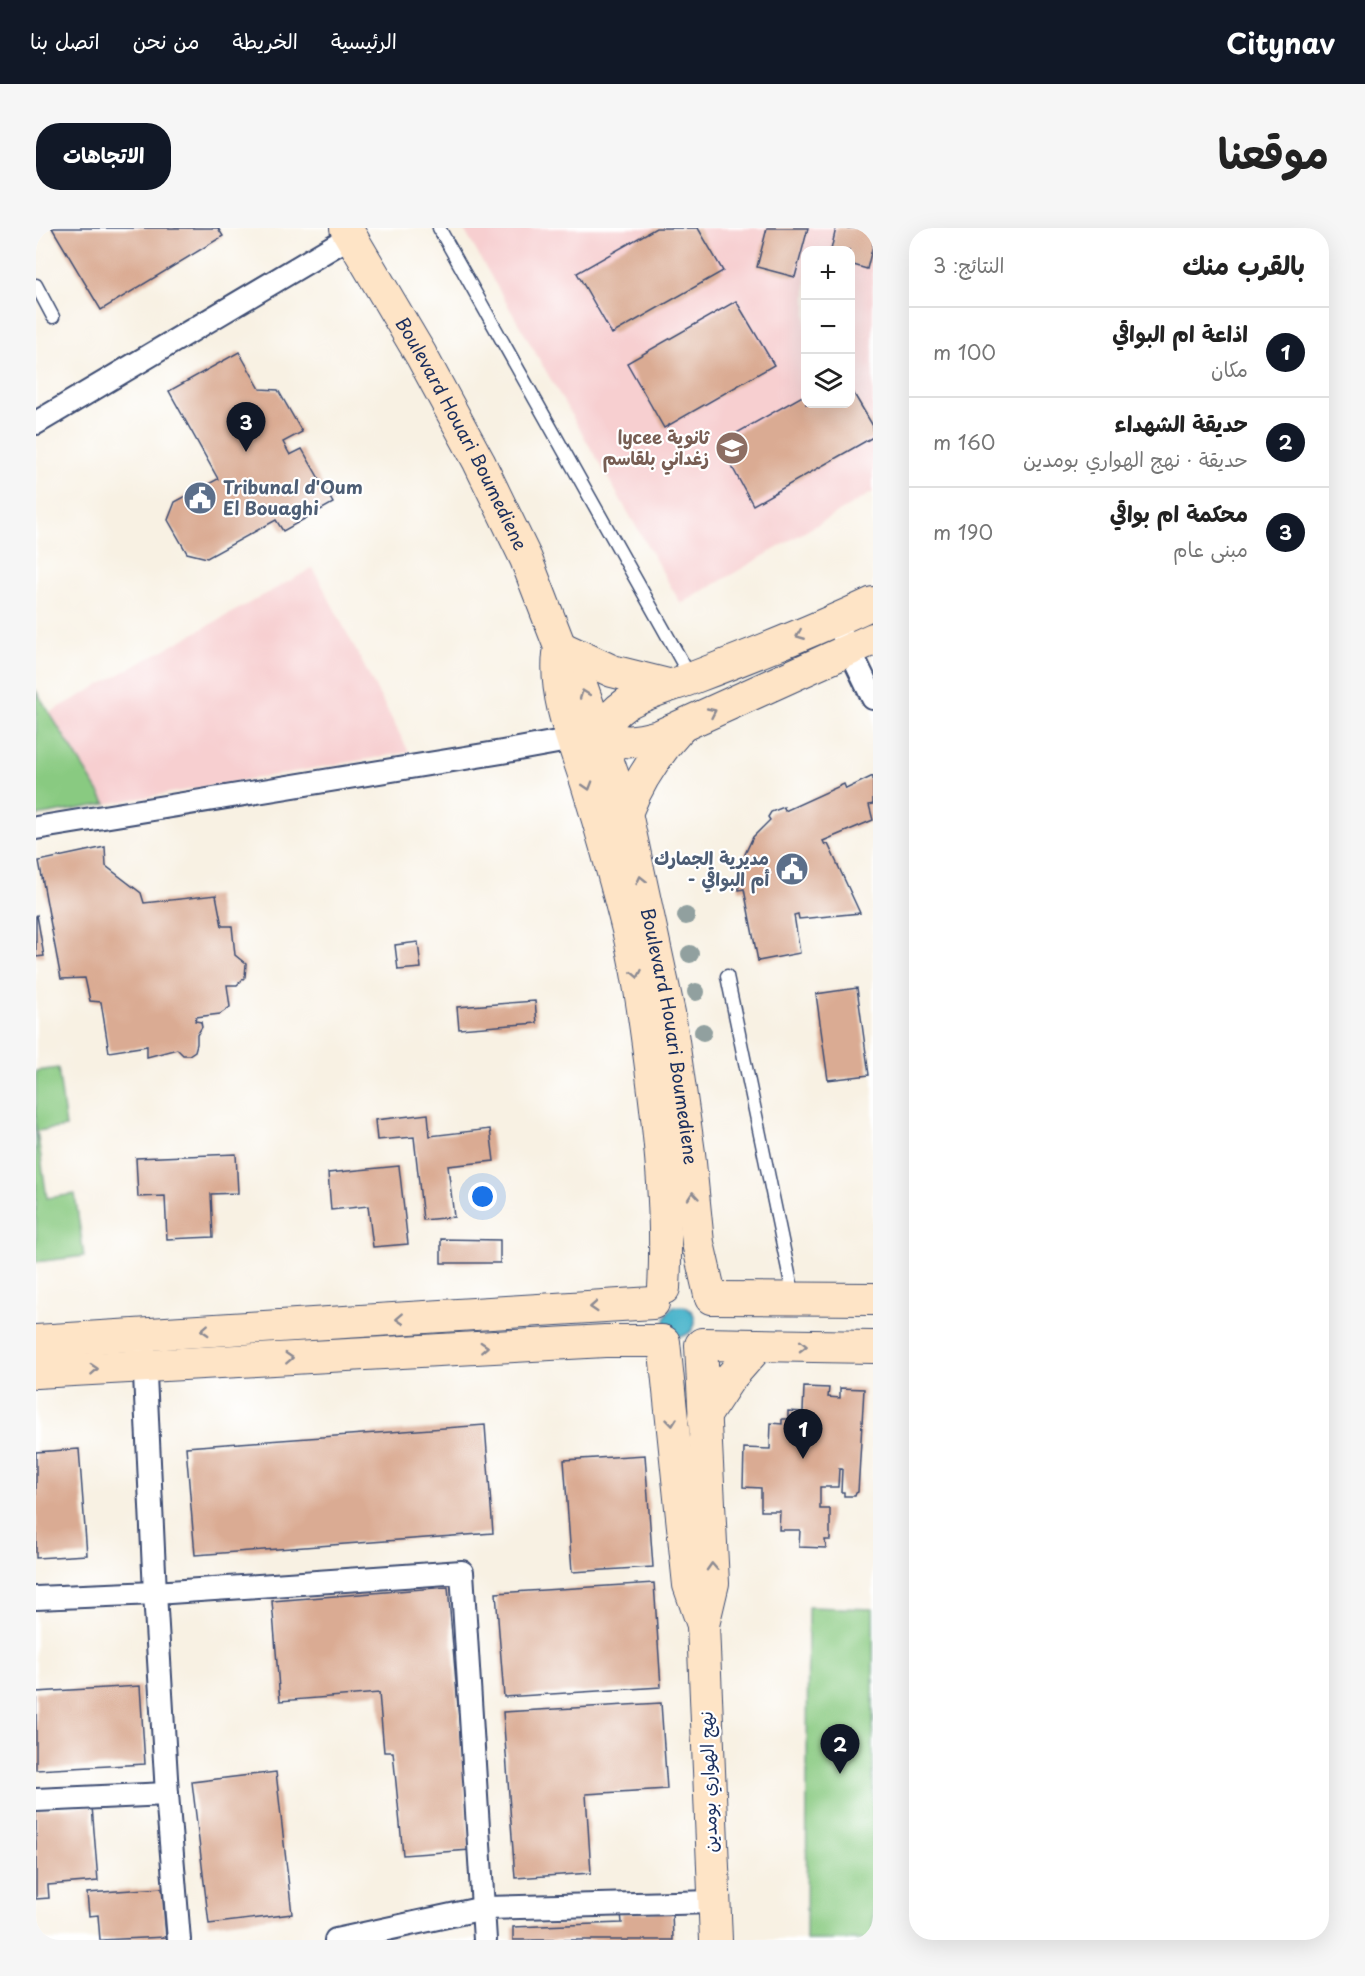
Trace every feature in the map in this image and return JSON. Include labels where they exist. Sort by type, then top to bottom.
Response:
[{"type":"main road","name":"Boulevard Houari Boumediene","points":[[349,232],[421,355],[479,462],[526,560],[560,647],[581,685],[586,736],[644,1012],[662,1155],[666,1234],[658,1296]]},
{"type":"main road","points":[[586,736],[627,704],[873,603]]},
{"type":"main road","points":[[586,736],[618,742],[659,736],[861,644]]},
{"type":"main road","points":[[560,647],[612,671],[680,682]]},
{"type":"main road","points":[[626,813],[635,789],[648,766],[682,726]]},
{"type":"main road","name":"Boulevard Houari Boumediene","points":[[586,736],[626,813],[669,1013],[689,1153],[698,1243],[711,1296]]},
{"type":"main road","points":[[698,1243],[732,1278],[753,1290],[785,1299]]},
{"type":"main road","points":[[36,1341],[658,1296],[680,1283],[688,1283],[711,1296],[717,1314],[714,1331],[701,1344],[712,1583],[703,1625]]},
{"type":"main road","points":[[658,1296],[651,1311],[652,1328],[663,1342],[689,1586],[703,1625]]},
{"type":"main road","points":[[711,1296],[873,1299]]},
{"type":"main road","points":[[605,1341],[620,1348],[646,1366],[668,1390]]},
{"type":"main road","points":[[36,1372],[605,1341],[663,1342],[682,1349],[701,1344],[873,1347]]},
{"type":"main road","points":[[704,1417],[729,1379],[758,1346]]},
{"type":"main road","name":"نهج الهواري بومدين","points":[[703,1625],[716,1940]]},
{"type":"street","points":[[36,423],[349,232]]},
{"type":"street","points":[[836,620],[861,644],[873,698]]},
{"type":"street","points":[[36,828],[586,736]]},
{"type":"street","points":[[142,1333],[146,1365],[155,1593],[167,1794],[179,1940]]},
{"type":"street","points":[[36,1598],[155,1593],[462,1572],[485,1940]]},
{"type":"street","points":[[36,1800],[167,1794]]},
{"type":"street","points":[[336,1940],[484,1908],[713,1902]]},
{"type":"lane","points":[[439,228],[680,682]]},
{"type":"lane","points":[[36,285],[53,317]]},
{"type":"lane","points":[[727,976],[785,1299]]},
{"type":"shaded area","name":"lycee ثانوية زغداني بلقاسم","points":[[463,228],[873,228],[873,492],[681,604]]},
{"type":"shaded area","points":[[313,568],[409,752],[106,804],[49,713]]},
{"type":"green space","points":[[36,691],[106,804],[36,816]]},
{"type":"green space","points":[[58,1068],[66,1127],[37,1131],[47,1198],[75,1194],[84,1256],[36,1262],[36,1071]]},
{"type":"green space","points":[[808,1607],[873,1609],[873,1940],[806,1940]]},
{"type":"water","points":[[680,1306],[691,1310],[695,1321],[691,1332],[680,1336],[669,1332],[665,1321],[669,1310]]},
{"type":"building","points":[[52,228],[218,228],[223,236],[101,310]]},
{"type":"building","points":[[656,228],[698,228],[723,271],[612,334],[577,273]]},
{"type":"building","points":[[767,228],[808,228],[803,246],[801,246],[795,277],[757,267]]},
{"type":"building","points":[[836,228],[873,228],[873,245],[867,269],[855,265],[855,246],[832,246]]},
{"type":"building","points":[[736,301],[774,365],[664,428],[627,363]]},
{"type":"building","points":[[239,352],[260,389],[278,390],[302,432],[283,442],[290,455],[302,449],[333,503],[283,531],[276,520],[207,558],[187,553],[168,520],[175,502],[218,479],[169,391]]},
{"type":"building","points":[[855,395],[873,426],[873,437],[753,505],[719,443],[801,397],[801,408],[855,408]]},
{"type":"building","name":"مديرية الجمارك - أم البواقي","points":[[873,776],[873,804],[869,805],[873,820],[823,841],[825,845],[828,844],[860,913],[799,919],[798,914],[794,915],[800,953],[758,961],[744,889],[739,890],[738,875],[744,872],[745,854],[753,837],[770,820],[768,817],[771,812],[784,807],[785,811],[844,784],[846,789]]},
{"type":"building","points":[[105,847],[106,866],[141,893],[144,903],[216,895],[222,926],[232,926],[235,955],[246,964],[245,977],[237,985],[227,985],[230,1007],[220,1014],[196,1017],[195,1021],[201,1022],[202,1027],[197,1035],[195,1051],[189,1055],[183,1055],[177,1049],[147,1057],[147,1046],[109,1052],[101,1002],[90,1001],[85,978],[61,979],[39,861]]},
{"type":"building","points":[[36,916],[44,956],[36,957]]},
{"type":"building","points":[[418,942],[421,968],[398,970],[395,945]]},
{"type":"building","points":[[857,988],[869,1075],[828,1080],[816,994]]},
{"type":"building","points":[[535,1001],[537,1023],[459,1029],[457,1007]]},
{"type":"building","points":[[428,1114],[430,1136],[490,1129],[494,1161],[448,1166],[454,1217],[423,1220],[414,1137],[377,1140],[375,1120]]},
{"type":"building","points":[[236,1154],[238,1193],[211,1194],[213,1237],[167,1239],[165,1196],[138,1197],[136,1158]]},
{"type":"building","points":[[399,1166],[408,1244],[373,1247],[368,1206],[331,1210],[328,1173]]},
{"type":"building","points":[[441,1239],[500,1240],[500,1263],[441,1263]]},
{"type":"building","points":[[804,1387],[829,1388],[828,1397],[840,1398],[840,1388],[864,1389],[858,1492],[855,1496],[844,1496],[844,1492],[841,1492],[842,1469],[839,1469],[838,1487],[820,1487],[820,1509],[830,1509],[830,1540],[825,1540],[826,1548],[799,1547],[800,1530],[779,1530],[780,1511],[761,1511],[761,1488],[743,1487],[744,1448],[770,1449],[771,1423],[782,1424],[782,1419],[788,1419],[788,1411],[803,1412]]},
{"type":"building","points":[[485,1425],[493,1533],[195,1555],[186,1447]]},
{"type":"building","points":[[79,1449],[87,1555],[36,1558],[36,1452]]},
{"type":"building","points":[[645,1455],[653,1567],[572,1572],[564,1460]]},
{"type":"building","points":[[654,1583],[661,1687],[504,1697],[496,1593]]},
{"type":"building","points":[[448,1587],[470,1850],[403,1855],[393,1752],[384,1752],[379,1693],[280,1701],[272,1601]]},
{"type":"building","points":[[140,1686],[145,1764],[36,1770],[36,1692]]},
{"type":"building","points":[[661,1703],[667,1789],[586,1794],[591,1873],[515,1878],[503,1712]]},
{"type":"building","points":[[276,1772],[292,1914],[209,1924],[192,1782]]},
{"type":"building","points":[[92,1806],[98,1881],[48,1885],[49,1898],[36,1899],[36,1810]]},
{"type":"building","points":[[162,1888],[166,1937],[100,1940],[98,1915],[89,1916],[87,1893]]},
{"type":"building","points":[[672,1911],[673,1940],[513,1940],[513,1927],[622,1923],[621,1913]]},
{"type":"place","name":"lycee ثانوية زغداني بلقاسم","points":[[732,448]]},
{"type":"place","name":"محكمة ام بواقي","points":[[246,452]]},
{"type":"place","name":"Tribunal d'Oum El Bouaghi","points":[[200,498]]},
{"type":"place","name":"مديرية الجمارك - أم البواقي","points":[[792,869]]},
{"type":"place","name":"اذاعة ام البواقي","points":[[803,1459]]},
{"type":"place","name":"حديقة الشهداء","points":[[840,1774]]}]
